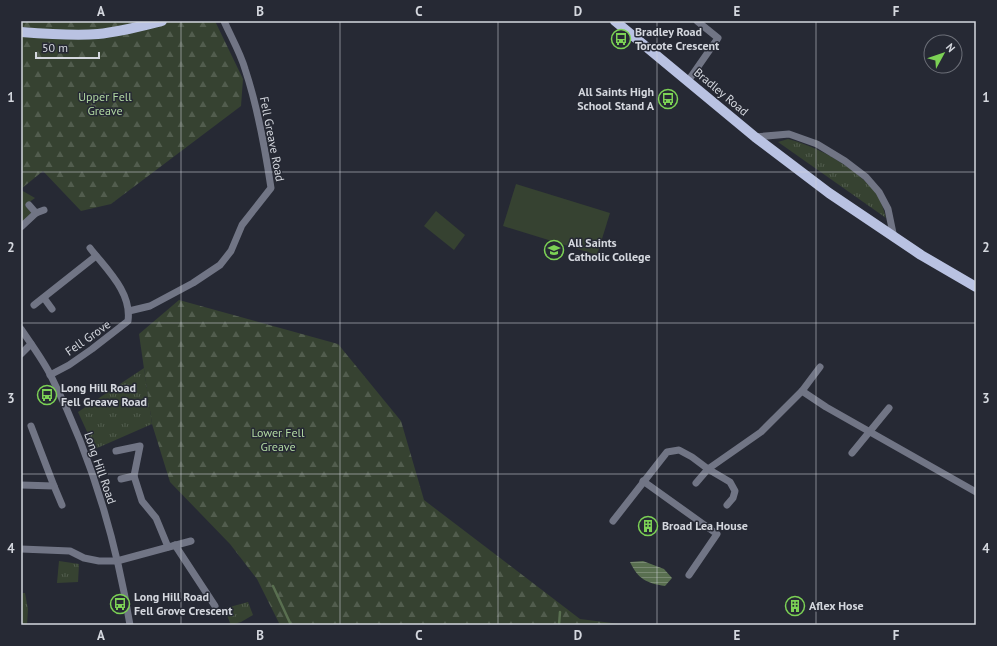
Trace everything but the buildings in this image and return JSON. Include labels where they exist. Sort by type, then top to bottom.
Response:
[{"type":"main road","points":[[21,32],[99,34],[139,27],[162,21]]},
{"type":"main road","name":"Bradley Road","points":[[617,22],[648,50],[755,137],[830,194],[894,238],[976,287]]},
{"type":"street","name":"Fell Greave Road","points":[[129,311],[150,306],[193,283],[220,265],[231,251],[242,225],[271,188],[260,122],[252,90],[245,67],[224,21]]},
{"type":"street","points":[[688,81],[718,38],[697,21]]},
{"type":"street","points":[[755,137],[789,134],[817,144],[846,161],[866,177],[879,192],[888,210],[894,238]]},
{"type":"street","points":[[29,205],[36,214]]},
{"type":"street","points":[[21,227],[36,214],[44,210]]},
{"type":"street","points":[[90,248],[122,291],[129,311]]},
{"type":"street","points":[[34,305],[96,256]]},
{"type":"street","points":[[44,298],[52,309]]},
{"type":"street","name":"Fell Grove","points":[[50,375],[81,357],[117,331],[128,321],[129,311]]},
{"type":"street","name":"Long Hill Road","points":[[21,329],[50,375],[78,437],[98,492],[126,596],[130,625]]},
{"type":"street","points":[[21,354],[31,344]]},
{"type":"street","points":[[696,483],[708,469],[761,432],[802,391],[820,367]]},
{"type":"street","points":[[802,391],[826,407],[976,492]]},
{"type":"street","points":[[852,453],[889,408]]},
{"type":"street","points":[[31,426],[62,505]]},
{"type":"street","points":[[116,450],[140,446],[134,476],[142,502],[156,518],[168,547]]},
{"type":"street","points":[[613,521],[667,452],[679,450],[730,482],[734,491],[733,498],[727,505]]},
{"type":"street","points":[[121,479],[134,476]]},
{"type":"street","points":[[643,481],[717,534],[690,575]]},
{"type":"street","points":[[21,486],[54,486]]},
{"type":"street","points":[[21,549],[70,551],[84,558],[99,561],[117,561],[191,541]]},
{"type":"street","points":[[175,545],[215,606]]},
{"type":"green space","name":"Upper Fell Greave","points":[[21,21],[215,21],[243,79],[241,106],[111,204],[81,211],[43,171],[21,189]]},
{"type":"green space","points":[[788,139],[825,153],[858,175],[877,195],[886,218],[778,142]]},
{"type":"green space","points":[[516,184],[610,213],[597,255],[503,226]]},
{"type":"green space","points":[[21,190],[35,198],[25,205],[33,215],[21,225]]},
{"type":"green space","points":[[436,211],[465,235],[454,250],[424,226]]},
{"type":"green space","name":"Lower Fell Greave","points":[[179,300],[338,344],[401,421],[424,500],[580,619],[628,625],[280,625],[257,579],[230,544],[170,482],[152,424],[139,334]]},
{"type":"green space","points":[[144,368],[152,424],[95,449],[78,412]]},
{"type":"green space","points":[[59,561],[79,564],[78,582],[57,583]]},
{"type":"green space","points":[[21,593],[25,593],[28,609],[27,625],[21,625]]},
{"type":"green space","points":[[248,602],[253,615],[241,622],[231,625],[226,608]]},
{"type":"shaded area","points":[[643,561],[664,569],[672,578],[665,586],[648,582],[636,572],[630,562]]},
{"type":"waterway","points":[[273,586],[291,625]]},
{"type":"waterway","points":[[559,625],[560,612]]},
{"type":"place","name":"Bradley Road Torcote Crescent","points":[[621,39]]},
{"type":"place","name":"All Saints High School Stand A","points":[[668,99]]},
{"type":"place","name":"All Saints Catholic College","points":[[554,250]]},
{"type":"place","name":"Long Hill Road Fell Greave Road","points":[[47,395]]},
{"type":"place","name":"Broad Lea House","points":[[648,526]]},
{"type":"place","name":"Long Hill Road Fell Grove Crescent","points":[[120,604]]},
{"type":"place","name":"Aflex Hose","points":[[795,606]]}]
